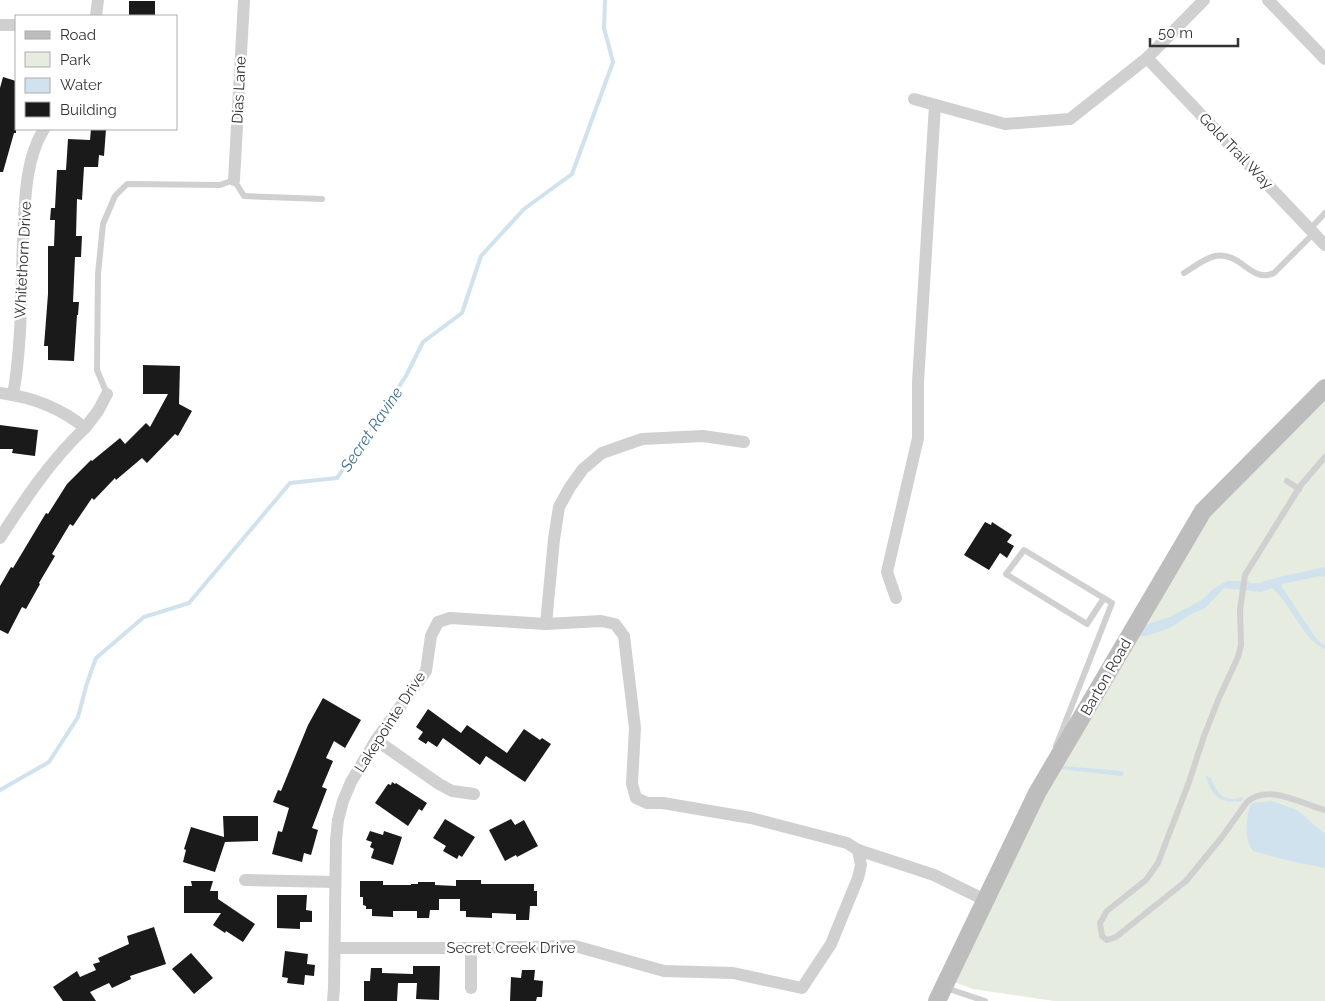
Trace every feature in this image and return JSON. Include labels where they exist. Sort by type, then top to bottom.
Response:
[{"type":"street","points":[[96,15],[98,0]]},
{"type":"street","name":"Dias Lane","points":[[234,180],[244,0]]},
{"type":"street","points":[[914,99],[1005,124],[1070,119],[1147,58],[1204,0]]},
{"type":"street","points":[[1268,0],[1325,59]]},
{"type":"street","points":[[0,25],[15,25]]},
{"type":"street","name":"Gold Trail Way","points":[[1147,58],[1325,245]]},
{"type":"street","points":[[896,598],[887,572],[918,438],[918,382],[935,105]]},
{"type":"street","name":"Whitethorn Drive","points":[[6,394],[18,343],[25,205],[30,164],[44,130]]},
{"type":"street","name":"Barton Road","points":[[941,994],[1037,793],[1203,512],[1325,388]]},
{"type":"street","points":[[6,394],[26,398],[58,409],[72,417],[85,428]]},
{"type":"street","points":[[0,538],[56,457],[85,428],[98,411],[107,394]]},
{"type":"street","points":[[744,442],[703,436],[642,439],[602,453],[583,469],[559,507],[546,624],[601,621],[615,624],[624,636],[636,728],[632,784],[636,798],[647,803],[664,803],[751,818],[847,843],[858,850],[934,875],[985,900]]},
{"type":"street","name":"Lakepointe Drive","points":[[332,1001],[335,948],[336,840],[338,820],[343,801],[351,782],[376,740],[426,672],[431,636],[438,622],[450,618],[546,624]]},
{"type":"street","points":[[376,740],[452,791],[474,794]]},
{"type":"street","name":"Secret Creek Drive","points":[[335,948],[575,946],[664,971],[733,973],[802,988],[831,944],[858,878],[861,866],[858,850]]},
{"type":"street","points":[[245,880],[335,882]]},
{"type":"street","points":[[470,948],[470,988]]},
{"type":"lane","points":[[107,394],[97,370],[98,274],[103,224],[115,196],[127,184],[220,185],[234,180],[244,196],[322,199]]},
{"type":"lane","points":[[1184,273],[1203,260],[1222,256],[1238,260],[1260,276],[1268,276],[1274,273],[1312,231],[1325,213]]},
{"type":"lane","points":[[1325,457],[1299,488],[1244,575],[1240,610],[1241,645],[1238,657],[1207,729],[1158,863],[1146,880],[1107,911],[1100,923],[1102,936],[1107,940],[1116,937],[1176,890],[1199,866],[1252,797],[1258,795],[1284,796],[1325,810]]},
{"type":"lane","points":[[1287,481],[1299,488]]},
{"type":"lane","points":[[1037,793],[1112,603],[1104,598],[1024,550],[1006,574],[1087,624],[1104,598]]},
{"type":"lane","points":[[941,994],[985,1001]]},
{"type":"green space","points":[[1325,396],[1325,1001],[1054,1001],[973,989],[952,981],[1040,797],[1213,509]]},
{"type":"water","points":[[1325,567],[1325,577],[1320,576],[1282,584],[1281,586],[1315,637],[1325,645],[1325,649],[1317,645],[1310,638],[1286,603],[1272,588],[1261,592],[1224,588],[1205,608],[1193,613],[1168,629],[1145,636],[1137,636],[1140,627],[1172,616],[1202,600],[1213,589],[1227,581],[1259,583]]},
{"type":"water","points":[[1062,766],[1122,771],[1124,774],[1122,776],[1060,769]]},
{"type":"water","points":[[1206,776],[1211,778],[1220,795],[1232,799],[1243,797],[1242,801],[1228,801],[1218,797],[1208,783]]},
{"type":"water","points":[[1272,801],[1297,810],[1325,834],[1325,868],[1253,851],[1247,836],[1250,806],[1252,803]]},
{"type":"building","points":[[129,1],[155,1],[155,15],[129,15]]},
{"type":"building","points":[[3,77],[15,81],[16,133],[14,133],[3,172],[0,172],[0,88]]},
{"type":"building","points":[[91,130],[106,130],[104,156],[99,155],[98,167],[84,167],[82,200],[77,199],[76,236],[82,236],[81,257],[75,257],[73,302],[79,302],[74,361],[48,360],[48,346],[44,346],[48,294],[48,246],[54,246],[55,220],[50,220],[51,208],[55,208],[57,170],[66,170],[68,139],[90,140]]},
{"type":"building","points":[[143,365],[180,366],[179,404],[192,411],[178,436],[175,434],[147,463],[142,458],[116,480],[115,478],[94,500],[92,498],[73,526],[70,524],[52,554],[55,556],[26,609],[22,607],[8,634],[0,630],[0,586],[46,513],[48,514],[67,484],[91,460],[120,438],[125,444],[146,423],[150,427],[168,394],[143,394]]},
{"type":"building","points":[[0,425],[38,430],[35,456],[12,453],[13,449],[0,449]]},
{"type":"building","points":[[985,522],[991,525],[992,522],[1012,535],[1007,542],[1014,546],[1007,558],[1000,553],[989,570],[964,555]]},
{"type":"building","points":[[323,698],[361,720],[345,748],[334,741],[326,758],[333,761],[322,787],[327,789],[312,828],[318,830],[311,855],[304,853],[302,862],[272,854],[278,831],[282,832],[289,808],[273,802],[278,790],[281,791],[308,725]]},
{"type":"building","points":[[428,709],[461,733],[467,725],[507,753],[524,729],[540,740],[542,738],[551,744],[525,782],[486,756],[480,765],[443,738],[437,747],[428,741],[426,744],[418,739],[423,732],[416,727]]},
{"type":"building","points":[[392,782],[427,803],[422,811],[419,809],[408,826],[375,803],[388,784],[391,785]]},
{"type":"building","points":[[223,816],[258,816],[258,841],[225,842],[215,872],[183,862],[186,850],[184,849],[191,827],[224,837]]},
{"type":"building","points":[[445,819],[475,837],[462,857],[459,855],[457,859],[443,851],[446,846],[433,838]]},
{"type":"building","points":[[511,819],[515,825],[524,820],[538,846],[505,861],[489,830]]},
{"type":"building","points":[[370,831],[383,835],[384,831],[402,837],[393,865],[371,858],[374,849],[370,847],[372,842],[366,840]]},
{"type":"building","points":[[456,880],[481,880],[481,884],[534,884],[534,891],[537,891],[537,906],[530,906],[529,920],[516,920],[516,914],[492,913],[492,918],[466,917],[466,911],[460,911],[460,899],[439,899],[439,910],[430,910],[429,918],[417,918],[417,911],[393,911],[393,917],[372,916],[372,909],[366,909],[366,906],[363,905],[363,897],[360,897],[360,881],[383,881],[383,885],[411,885],[418,884],[418,882],[435,882],[435,885],[456,886]]},
{"type":"building","points":[[191,881],[213,881],[210,891],[218,891],[218,899],[255,924],[243,942],[213,925],[221,913],[184,913],[184,886],[192,886]]},
{"type":"building","points":[[277,895],[307,895],[306,910],[312,911],[312,922],[300,922],[300,929],[277,928]]},
{"type":"building","points":[[154,927],[166,964],[130,976],[131,979],[112,988],[109,983],[90,992],[96,1001],[63,1001],[53,987],[77,971],[80,977],[96,970],[93,964],[100,962],[98,958],[129,944],[127,936]]},
{"type":"building","points":[[285,951],[308,954],[307,964],[315,965],[314,976],[305,975],[304,985],[287,983],[288,978],[282,977]]},
{"type":"building","points":[[191,953],[213,978],[194,994],[172,969]]},
{"type":"building","points":[[413,966],[440,966],[439,1000],[416,999],[417,983],[398,983],[397,1001],[364,1001],[364,981],[370,981],[371,968],[382,968],[382,973],[413,974]]},
{"type":"building","points":[[522,970],[535,970],[534,980],[543,981],[542,997],[537,997],[536,1001],[510,1001],[511,977],[521,978]]},
{"type":"waterway","name":"Secret Ravine","points":[[0,790],[49,762],[78,717],[96,658],[144,617],[189,603],[290,483],[337,478],[406,376],[423,342],[462,313],[481,256],[524,209],[572,174],[613,62],[604,28],[605,0]]}]
